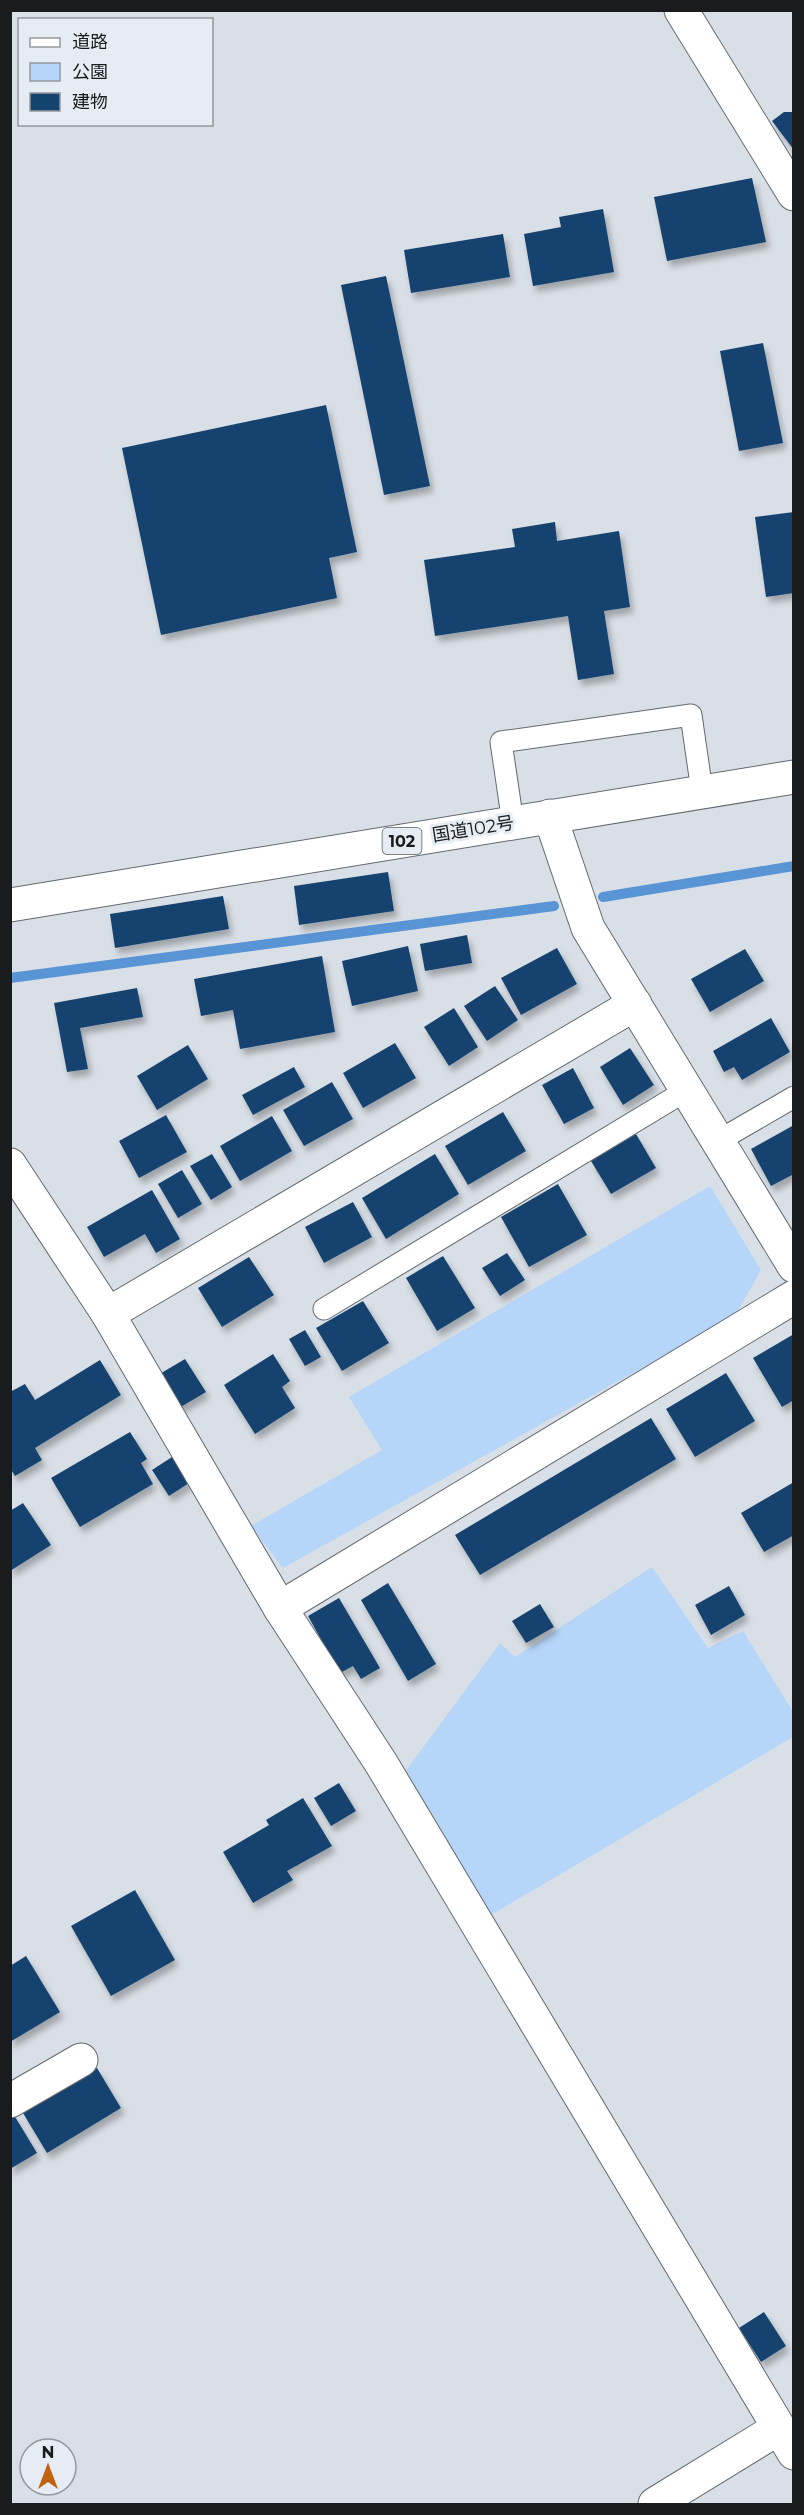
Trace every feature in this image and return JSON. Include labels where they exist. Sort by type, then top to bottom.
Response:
[{"type":"main road","points":[[681,10],[794,194]]},
{"type":"main road","name":"国道102号","points":[[10,905],[794,777]]},
{"type":"main road","points":[[550,816],[588,928],[794,1266]]},
{"type":"main road","points":[[108,1314],[635,1004]]},
{"type":"main road","points":[[10,1165],[108,1314],[280,1608],[381,1763],[786,2441],[655,2505]]},
{"type":"main road","points":[[280,1608],[794,1297]]},
{"type":"main road","points":[[10,2101],[81,2060]]},
{"type":"lane","points":[[513,823],[501,742],[691,716],[702,791]]},
{"type":"lane","points":[[324,1310],[687,1090]]},
{"type":"lane","points":[[718,1141],[794,1097]]},
{"type":"green space","points":[[710,1186],[761,1270],[735,1316],[283,1568],[251,1526],[382,1450],[349,1397]]},
{"type":"green space","points":[[652,1567],[708,1648],[743,1631],[793,1712],[793,1737],[491,1915],[405,1772],[500,1643],[515,1657]]},
{"type":"building","points":[[784,112],[794,112],[794,150],[772,121]]},
{"type":"building","points":[[752,178],[766,242],[667,261],[654,197]]},
{"type":"building","points":[[603,209],[614,272],[533,286],[524,234],[561,227],[559,217]]},
{"type":"building","points":[[503,234],[510,277],[411,293],[404,250]]},
{"type":"building","points":[[386,276],[430,486],[384,495],[341,285]]},
{"type":"building","points":[[763,343],[783,443],[739,451],[720,351]]},
{"type":"building","points":[[326,405],[357,552],[329,558],[337,598],[161,635],[122,448]]},
{"type":"building","points":[[794,512],[794,593],[766,597],[755,517]]},
{"type":"building","points":[[555,522],[557,541],[619,531],[630,607],[604,611],[614,674],[578,680],[568,616],[435,636],[424,560],[515,547],[512,529]]},
{"type":"building","points":[[388,872],[394,911],[299,925],[294,886]]},
{"type":"building","points":[[223,896],[229,929],[115,948],[110,914]]},
{"type":"building","points":[[467,935],[472,963],[425,971],[420,944]]},
{"type":"building","points":[[408,946],[418,991],[352,1006],[342,961]]},
{"type":"building","points":[[557,948],[577,984],[521,1015],[501,978]]},
{"type":"building","points":[[745,949],[764,981],[710,1012],[691,979]]},
{"type":"building","points":[[322,956],[335,1032],[240,1049],[233,1010],[201,1016],[194,979]]},
{"type":"building","points":[[495,986],[518,1020],[487,1041],[464,1006]]},
{"type":"building","points":[[137,988],[143,1017],[80,1028],[88,1069],[67,1072],[54,1003]]},
{"type":"building","points":[[454,1008],[478,1047],[449,1066],[424,1027]]},
{"type":"building","points":[[771,1018],[790,1052],[742,1080],[734,1067],[724,1072],[713,1051]]},
{"type":"building","points":[[395,1043],[416,1078],[363,1108],[343,1073]]},
{"type":"building","points":[[188,1045],[208,1079],[157,1110],[137,1076]]},
{"type":"building","points":[[630,1048],[654,1085],[623,1105],[600,1067]]},
{"type":"building","points":[[294,1067],[305,1087],[253,1115],[242,1095]]},
{"type":"building","points":[[573,1068],[594,1108],[564,1124],[542,1085]]},
{"type":"building","points":[[332,1082],[353,1119],[304,1146],[283,1110]]},
{"type":"building","points":[[503,1112],[526,1151],[468,1185],[445,1146]]},
{"type":"building","points":[[166,1115],[187,1152],[139,1178],[119,1141]]},
{"type":"building","points":[[272,1116],[292,1151],[240,1181],[220,1146]]},
{"type":"building","points":[[794,1125],[794,1174],[771,1186],[751,1149]]},
{"type":"building","points":[[636,1134],[656,1168],[611,1194],[591,1161]]},
{"type":"building","points":[[212,1154],[232,1187],[211,1200],[190,1166]]},
{"type":"building","points":[[435,1154],[459,1194],[386,1239],[362,1198]]},
{"type":"building","points":[[182,1170],[202,1204],[178,1218],[158,1184]]},
{"type":"building","points":[[558,1184],[587,1235],[529,1267],[501,1217]]},
{"type":"building","points":[[152,1190],[180,1239],[156,1253],[145,1234],[104,1257],[87,1227]]},
{"type":"building","points":[[353,1202],[372,1237],[324,1263],[305,1227]]},
{"type":"building","points":[[507,1253],[525,1280],[500,1296],[482,1268]]},
{"type":"building","points":[[443,1256],[475,1308],[437,1331],[406,1278]]},
{"type":"building","points":[[249,1257],[274,1295],[222,1327],[198,1288]]},
{"type":"building","points":[[363,1301],[389,1343],[342,1371],[316,1328]]},
{"type":"building","points":[[305,1330],[321,1357],[305,1366],[289,1339]]},
{"type":"building","points":[[794,1334],[794,1400],[782,1407],[753,1358]]},
{"type":"building","points":[[273,1354],[290,1381],[282,1387],[295,1408],[255,1434],[224,1385]]},
{"type":"building","points":[[185,1359],[206,1392],[179,1408],[158,1375]]},
{"type":"building","points":[[100,1360],[121,1395],[35,1448],[42,1460],[15,1476],[10,1468],[10,1392],[25,1384],[35,1400]]},
{"type":"building","points":[[726,1373],[755,1421],[695,1457],[666,1409]]},
{"type":"building","points":[[651,1418],[676,1459],[480,1575],[455,1535]]},
{"type":"building","points":[[130,1432],[147,1459],[141,1463],[153,1484],[80,1527],[51,1478]]},
{"type":"building","points":[[172,1457],[189,1483],[169,1496],[152,1470]]},
{"type":"building","points":[[794,1482],[794,1535],[764,1552],[741,1513]]},
{"type":"building","points":[[23,1503],[51,1545],[10,1571],[10,1511]]},
{"type":"building","points":[[388,1583],[436,1664],[408,1681],[361,1600]]},
{"type":"building","points":[[729,1586],[745,1615],[711,1635],[695,1605]]},
{"type":"building","points":[[339,1598],[380,1668],[361,1679],[353,1666],[340,1673],[308,1616]]},
{"type":"building","points":[[540,1604],[554,1627],[526,1643],[512,1621]]},
{"type":"building","points":[[339,1783],[356,1811],[331,1826],[314,1798]]},
{"type":"building","points":[[303,1798],[332,1846],[287,1871],[293,1880],[253,1903],[223,1852],[269,1825],[266,1820]]},
{"type":"building","points":[[135,1890],[175,1960],[111,1996],[71,1926]]},
{"type":"building","points":[[26,1956],[60,2012],[10,2042],[10,1966]]},
{"type":"building","points":[[97,2068],[121,2108],[47,2153],[23,2113]]},
{"type":"building","points":[[14,2115],[37,2153],[10,2169],[10,2117]]},
{"type":"building","points":[[764,2312],[786,2346],[761,2362],[739,2328]]},
{"type":"waterway","points":[[603,897],[794,866]]},
{"type":"waterway","points":[[10,978],[554,906]]}]
